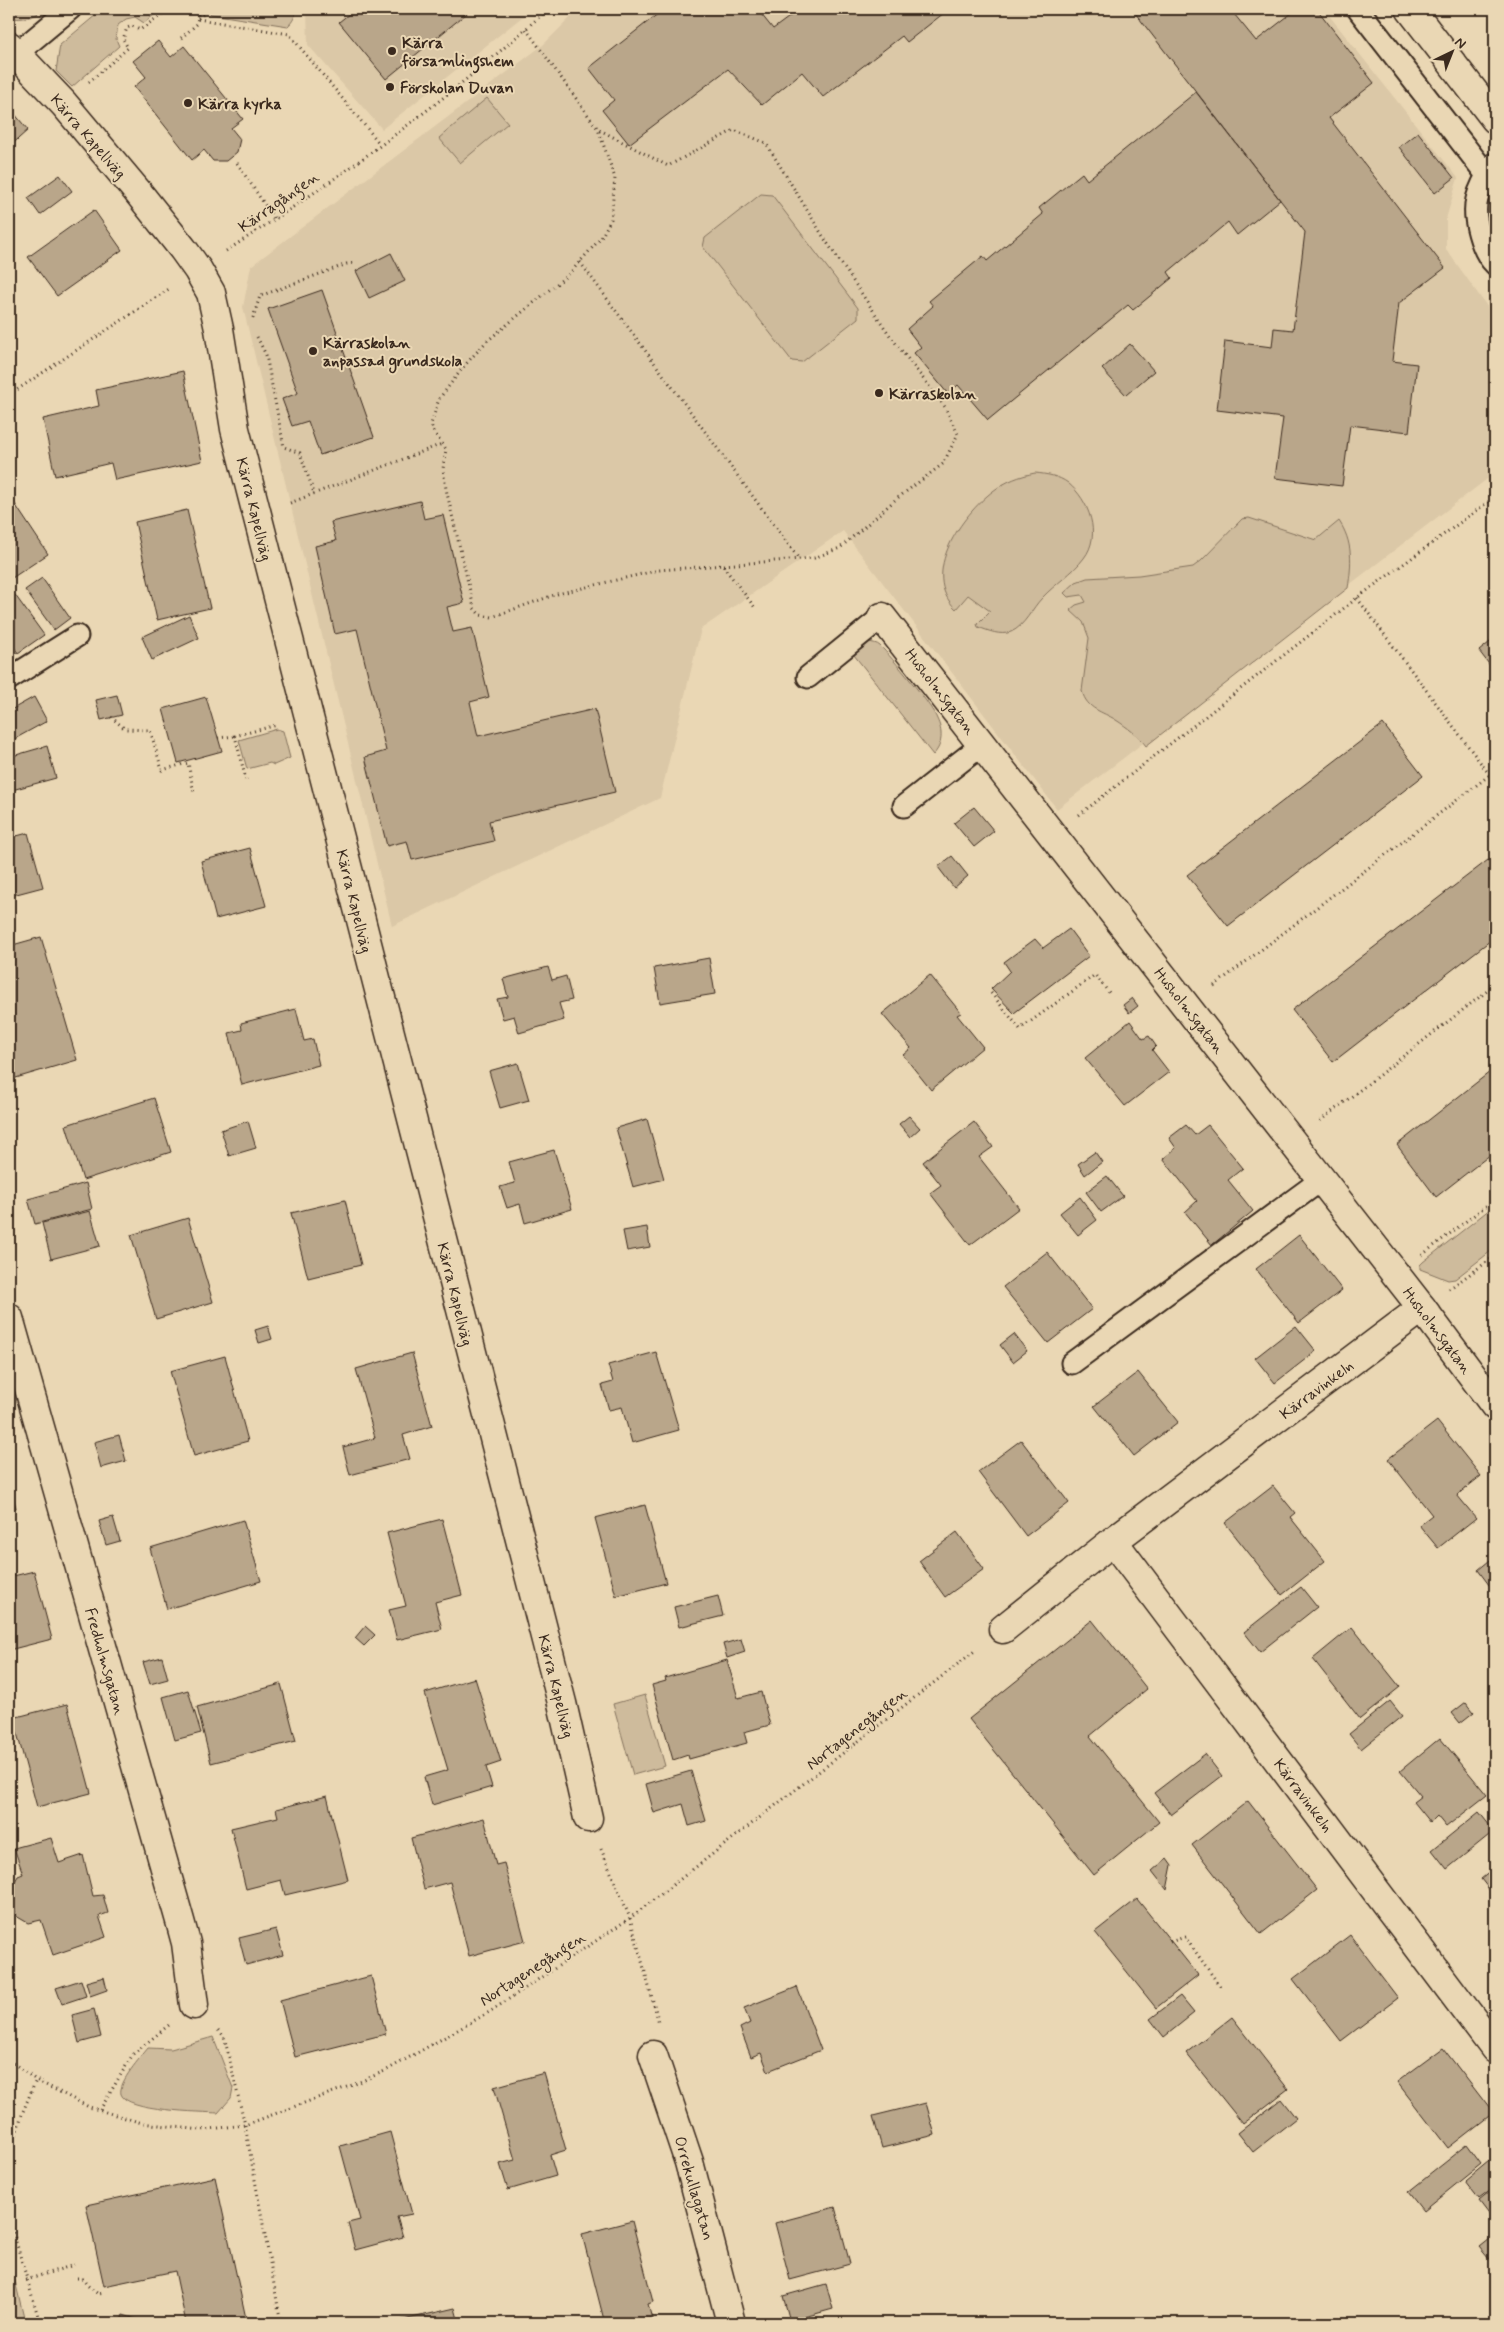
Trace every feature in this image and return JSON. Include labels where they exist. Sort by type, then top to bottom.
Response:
[{"type":"street","points":[[1410,9],[1495,119]]},
{"type":"street","name":"Kärra Kapellväg","points":[[12,50],[64,104],[137,191],[183,249],[211,293],[219,329],[234,429],[562,1703],[588,1818]]},
{"type":"street","name":"Husholmsgatan","points":[[882,617],[1422,1308],[1495,1406]]},
{"type":"street","name":"Kärravinkeln","points":[[1003,1629],[1113,1541],[1422,1308]]},
{"type":"street","name":"Fredholmsgatan","points":[[9,1318],[186,1943],[194,2005]]},
{"type":"street","name":"Kärravinkeln","points":[[1113,1541],[1495,2049]]},
{"type":"street","name":"Orrekullagatan","points":[[653,2055],[689,2162],[731,2323]]},
{"type":"lane","points":[[12,50],[70,9]]},
{"type":"lane","points":[[1358,9],[1491,169],[1476,201],[1478,232],[1490,259],[1495,264]]},
{"type":"lane","points":[[808,678],[882,617]]},
{"type":"lane","points":[[9,679],[77,636]]},
{"type":"lane","points":[[904,806],[983,744]]},
{"type":"lane","points":[[1072,1363],[1321,1180]]},
{"type":"path","points":[[64,104],[128,48],[123,39],[127,28],[132,26],[140,30],[145,29],[169,9]]},
{"type":"path","points":[[181,38],[198,24],[198,15],[193,9]]},
{"type":"path","points":[[198,18],[210,9]]},
{"type":"path","name":"Kärragången","points":[[9,395],[275,220],[480,70],[548,9]]},
{"type":"path","points":[[198,18],[289,34],[380,144]]},
{"type":"path","points":[[526,29],[598,129],[615,178],[611,219],[601,238],[580,262],[545,296],[486,342],[465,365],[439,399],[431,424],[433,431],[446,449],[443,469],[446,489],[474,608],[480,615],[492,617],[557,594],[659,570],[814,558],[840,548],[895,500],[943,464],[958,434],[945,407],[891,337],[826,241],[766,143],[734,130],[668,166],[598,129]]},
{"type":"path","points":[[237,163],[275,220]]},
{"type":"path","points":[[580,262],[799,559]]},
{"type":"path","points":[[250,324],[260,296],[347,264],[356,263]]},
{"type":"path","points":[[254,332],[266,355],[284,447],[300,453],[314,493]]},
{"type":"path","points":[[257,516],[442,444]]},
{"type":"path","points":[[1053,835],[1356,598],[1495,497]]},
{"type":"path","points":[[722,566],[756,609]]},
{"type":"path","points":[[1356,598],[1495,782]]},
{"type":"path","points":[[111,717],[125,729],[150,730],[162,770],[188,763],[194,793]]},
{"type":"path","points":[[218,738],[235,736],[308,717]]},
{"type":"path","points":[[235,736],[246,780]]},
{"type":"path","points":[[1187,1006],[1495,771]]},
{"type":"path","points":[[991,993],[1020,1029],[1095,975],[1110,994]]},
{"type":"path","points":[[1293,1142],[1495,984]]},
{"type":"path","points":[[1396,1275],[1495,1199]]},
{"type":"path","points":[[1422,1308],[1495,1256]]},
{"type":"path","name":"Nortagenegången","points":[[9,2060],[36,2080],[89,2107],[142,2123],[200,2130],[245,2125],[355,2084],[387,2070],[491,2011],[630,1918],[1003,1629]]},
{"type":"path","points":[[588,1818],[630,1918],[661,2028],[653,2055]]},
{"type":"path","points":[[1170,1942],[1185,1937],[1222,1988]]},
{"type":"path","points":[[100,2110],[133,2054],[194,2005],[224,2036],[245,2125],[281,2323]]},
{"type":"path","points":[[9,2159],[22,2114],[36,2080]]},
{"type":"path","points":[[9,2218],[40,2323]]},
{"type":"path","points":[[26,2280],[74,2265]]},
{"type":"path","points":[[77,2278],[82,2278],[98,2294],[104,2293]]},
{"type":"shaded area","points":[[9,9],[33,9],[38,14],[31,17],[12,18],[9,17]]},
{"type":"shaded area","points":[[103,9],[161,9],[144,23],[135,17],[126,19],[118,25],[116,39],[119,46],[72,87],[56,71],[60,45]]},
{"type":"shaded area","points":[[206,9],[295,9],[295,12],[294,18],[288,26],[211,14]]},
{"type":"shaded area","name":"Förskolan Duvan","points":[[307,9],[532,9],[382,129],[308,45]]},
{"type":"shaded area","name":"Kärraskolan","points":[[579,9],[1324,9],[1458,178],[1446,219],[1446,249],[1491,312],[1495,314],[1495,473],[1057,809],[843,531],[701,629],[660,798],[392,926],[243,307],[251,266],[543,45]]},
{"type":"shaded area","points":[[487,98],[508,123],[460,163],[439,138]]},
{"type":"shaded area","points":[[761,194],[772,195],[858,308],[858,318],[802,362],[792,361],[703,247],[705,238]]},
{"type":"shaded area","points":[[1035,473],[1061,479],[1068,483],[1082,499],[1091,518],[1092,539],[1089,549],[1080,563],[1038,602],[1016,629],[1003,633],[978,627],[977,624],[990,611],[968,595],[956,609],[946,595],[942,579],[943,563],[949,546],[969,515],[993,491],[1019,477]]},
{"type":"shaded area","points":[[1249,518],[1316,540],[1339,521],[1344,529],[1349,545],[1350,570],[1348,588],[1146,746],[1116,720],[1091,706],[1084,697],[1082,691],[1089,638],[1083,622],[1070,610],[1076,605],[1086,602],[1082,595],[1068,597],[1064,593],[1076,582],[1087,578],[1139,575],[1193,567],[1242,519]]},
{"type":"shaded area","points":[[869,642],[878,644],[885,651],[934,712],[939,724],[941,738],[939,747],[933,755],[854,655],[862,645]]},
{"type":"shaded area","points":[[277,729],[283,731],[290,758],[274,765],[270,763],[247,769],[239,740]]},
{"type":"shaded area","points":[[1495,1205],[1495,1248],[1455,1279],[1448,1280],[1420,1269],[1420,1265],[1423,1262]]},
{"type":"shaded area","points":[[645,1695],[665,1766],[633,1775],[613,1704]]},
{"type":"shaded area","points":[[213,2037],[233,2088],[231,2098],[218,2113],[165,2110],[136,2104],[126,2100],[121,2094],[126,2077],[148,2048],[171,2049]]},
{"type":"shaded area","points":[[9,2256],[24,2318],[22,2323],[9,2322]]},
{"type":"building","name":"Kärra församlingshem","points":[[355,9],[472,9],[386,79],[339,22]]},
{"type":"building","points":[[664,9],[757,9],[773,29],[800,9],[949,9],[907,42],[902,36],[823,97],[802,72],[762,105],[728,69],[629,144],[602,110],[614,100],[589,68]]},
{"type":"building","points":[[1132,9],[1230,9],[1256,41],[1297,9],[1317,9],[1374,83],[1329,118],[1445,268],[1399,303],[1392,361],[1417,364],[1409,432],[1350,425],[1342,486],[1275,478],[1283,418],[1217,410],[1225,341],[1272,347],[1274,328],[1293,330],[1305,232]]},
{"type":"building","name":"Kärra kyrka","points":[[158,41],[171,57],[184,46],[243,119],[231,128],[240,139],[237,152],[226,161],[213,161],[204,150],[192,160],[134,87],[146,77],[133,61]]},
{"type":"building","points":[[1196,92],[1280,200],[1237,235],[1228,222],[1168,272],[1172,278],[1133,310],[1128,305],[988,420],[958,385],[948,394],[914,353],[921,347],[907,329],[933,306],[929,301],[983,256],[987,261],[1043,214],[1039,208],[1082,173],[1087,180]]},
{"type":"building","points":[[9,107],[28,130],[9,147]]},
{"type":"building","points":[[1418,132],[1454,178],[1435,193],[1399,147]]},
{"type":"building","points":[[60,175],[72,191],[40,215],[28,198]]},
{"type":"building","points":[[94,210],[122,250],[57,296],[28,257]]},
{"type":"building","points":[[391,253],[405,281],[369,298],[356,271]]},
{"type":"building","name":"Kärraskolan anpassad grundskola","points":[[322,290],[374,437],[320,455],[308,421],[292,426],[282,399],[298,393],[268,309]]},
{"type":"building","points":[[1130,344],[1154,371],[1126,395],[1102,369]]},
{"type":"building","points":[[183,371],[202,461],[115,480],[111,463],[55,476],[43,419],[99,406],[96,390]]},
{"type":"building","points":[[9,495],[48,554],[9,580]]},
{"type":"building","points":[[420,501],[424,519],[443,515],[464,603],[447,607],[453,632],[472,628],[489,697],[470,702],[478,736],[595,709],[615,792],[489,821],[494,841],[412,860],[407,841],[387,846],[365,757],[386,751],[357,629],[335,634],[315,546],[336,541],[331,522]]},
{"type":"building","points":[[187,510],[210,608],[157,620],[135,522]]},
{"type":"building","points":[[42,578],[70,618],[54,630],[25,590]]},
{"type":"building","points":[[15,595],[44,635],[18,653],[9,640],[9,599]]},
{"type":"building","points":[[189,615],[199,638],[152,660],[142,637]]},
{"type":"building","points":[[1495,638],[1495,672],[1479,651]]},
{"type":"building","points":[[117,695],[122,715],[101,720],[96,700]]},
{"type":"building","points":[[34,697],[47,721],[9,742],[9,711]]},
{"type":"building","points":[[206,697],[222,751],[178,763],[163,709]]},
{"type":"building","points":[[1383,724],[1423,776],[1228,926],[1187,875]]},
{"type":"building","points":[[47,746],[56,778],[12,790],[9,781],[9,757]]},
{"type":"building","points":[[974,807],[994,831],[974,847],[954,823]]},
{"type":"building","points":[[28,833],[43,887],[9,896],[9,838]]},
{"type":"building","points":[[250,848],[266,906],[216,919],[201,861]]},
{"type":"building","points":[[952,856],[968,876],[954,888],[938,867]]},
{"type":"building","points":[[1488,860],[1495,870],[1495,937],[1333,1062],[1292,1010]]},
{"type":"building","points":[[1069,929],[1089,956],[1014,1013],[991,989],[1010,971],[1004,962],[1035,939],[1043,948]]},
{"type":"building","points":[[41,937],[77,1060],[9,1080],[9,946]]},
{"type":"building","points":[[709,958],[715,994],[660,1003],[654,968]]},
{"type":"building","points":[[548,967],[552,980],[566,976],[572,1000],[559,1003],[564,1020],[519,1033],[514,1016],[503,1019],[497,999],[508,997],[503,979]]},
{"type":"building","points":[[930,975],[961,1013],[957,1015],[983,1047],[931,1090],[903,1055],[911,1048],[882,1014]]},
{"type":"building","points":[[1132,998],[1138,1006],[1129,1013],[1123,1005]]},
{"type":"building","points":[[296,1009],[304,1041],[313,1039],[319,1065],[242,1085],[229,1033],[242,1030],[241,1023]]},
{"type":"building","points":[[1130,1021],[1143,1039],[1149,1036],[1156,1046],[1152,1050],[1169,1072],[1125,1106],[1085,1058]]},
{"type":"building","points":[[518,1063],[529,1100],[500,1108],[489,1071]]},
{"type":"building","points":[[1495,1068],[1495,1151],[1436,1197],[1397,1145]]},
{"type":"building","points":[[154,1098],[171,1152],[83,1180],[66,1125]]},
{"type":"building","points":[[909,1116],[920,1128],[910,1137],[899,1124]]},
{"type":"building","points":[[647,1119],[664,1179],[633,1187],[616,1128]]},
{"type":"building","points":[[248,1121],[256,1148],[229,1156],[221,1130]]},
{"type":"building","points":[[974,1122],[993,1147],[979,1157],[1019,1208],[970,1245],[930,1193],[941,1185],[923,1162]]},
{"type":"building","points":[[1186,1125],[1195,1135],[1208,1125],[1243,1168],[1228,1180],[1253,1211],[1212,1245],[1185,1212],[1197,1201],[1163,1159],[1176,1148],[1169,1138]]},
{"type":"building","points":[[554,1150],[572,1209],[525,1223],[520,1204],[507,1208],[500,1187],[515,1183],[509,1162]]},
{"type":"building","points":[[1095,1152],[1102,1162],[1085,1175],[1078,1164]]},
{"type":"building","points":[[1107,1176],[1123,1196],[1101,1212],[1086,1192]]},
{"type":"building","points":[[86,1183],[92,1209],[35,1224],[28,1199]]},
{"type":"building","points":[[1080,1197],[1097,1220],[1078,1235],[1060,1213]]},
{"type":"building","points":[[345,1200],[361,1265],[308,1278],[291,1213]]},
{"type":"building","points":[[90,1211],[100,1246],[51,1259],[42,1223]]},
{"type":"building","points":[[188,1218],[213,1302],[156,1319],[131,1235]]},
{"type":"building","points":[[647,1227],[650,1247],[627,1251],[623,1231]]},
{"type":"building","points":[[1299,1235],[1342,1290],[1299,1323],[1256,1269]]},
{"type":"building","points":[[1047,1252],[1092,1309],[1048,1343],[1003,1287]]},
{"type":"building","points":[[268,1326],[272,1339],[259,1343],[255,1330]]},
{"type":"building","points":[[1296,1326],[1316,1351],[1275,1383],[1255,1358]]},
{"type":"building","points":[[1014,1334],[1027,1351],[1013,1362],[1000,1345]]},
{"type":"building","points":[[656,1352],[679,1430],[632,1443],[622,1407],[609,1410],[602,1385],[613,1382],[608,1365]]},
{"type":"building","points":[[412,1353],[432,1426],[403,1435],[410,1459],[350,1475],[343,1447],[375,1438],[356,1369]]},
{"type":"building","points":[[225,1356],[248,1441],[194,1456],[170,1371]]},
{"type":"building","points":[[1138,1372],[1178,1422],[1134,1456],[1094,1406]]},
{"type":"building","points":[[1437,1421],[1481,1476],[1457,1495],[1476,1518],[1438,1548],[1419,1525],[1432,1515],[1388,1459]]},
{"type":"building","points":[[119,1435],[126,1461],[101,1468],[94,1442]]},
{"type":"building","points":[[1021,1440],[1069,1503],[1026,1536],[978,1472]]},
{"type":"building","points":[[9,1480],[16,1508],[9,1510]]},
{"type":"building","points":[[1273,1486],[1295,1513],[1290,1517],[1325,1561],[1282,1595],[1225,1523]]},
{"type":"building","points":[[645,1505],[666,1583],[616,1596],[595,1518]]},
{"type":"building","points":[[113,1517],[120,1541],[106,1545],[99,1521]]},
{"type":"building","points":[[442,1519],[462,1595],[435,1602],[442,1629],[397,1640],[389,1610],[406,1606],[387,1533]]},
{"type":"building","points":[[243,1520],[261,1581],[167,1609],[150,1548]]},
{"type":"building","points":[[957,1532],[984,1569],[945,1597],[919,1561]]},
{"type":"building","points":[[1495,1556],[1495,1593],[1478,1570]]},
{"type":"building","points":[[34,1571],[52,1639],[9,1650],[9,1577]]},
{"type":"building","points":[[1301,1587],[1317,1607],[1260,1652],[1244,1632]]},
{"type":"building","points":[[718,1596],[723,1616],[679,1627],[674,1607]]},
{"type":"building","points":[[1092,1620],[1147,1689],[1090,1736],[1159,1822],[1094,1875],[969,1719]]},
{"type":"building","points":[[365,1626],[375,1635],[364,1646],[355,1638]]},
{"type":"building","points":[[1352,1627],[1400,1687],[1360,1719],[1313,1659]]},
{"type":"building","points":[[741,1639],[745,1652],[727,1658],[723,1644]]},
{"type":"building","points":[[162,1657],[168,1679],[150,1684],[143,1662]]},
{"type":"building","points":[[727,1660],[738,1698],[761,1692],[770,1725],[744,1732],[747,1743],[689,1759],[688,1755],[673,1760],[652,1685],[666,1681],[665,1678]]},
{"type":"building","points":[[475,1678],[501,1762],[486,1767],[492,1787],[432,1805],[424,1777],[448,1770],[425,1693]]},
{"type":"building","points":[[281,1684],[296,1741],[211,1763],[197,1707]]},
{"type":"building","points":[[188,1690],[201,1733],[175,1740],[163,1697]]},
{"type":"building","points":[[1390,1701],[1402,1716],[1361,1749],[1349,1734]]},
{"type":"building","points":[[1466,1702],[1474,1712],[1460,1723],[1452,1713]]},
{"type":"building","points":[[67,1704],[91,1793],[37,1807],[13,1718]]},
{"type":"building","points":[[1440,1738],[1487,1795],[1446,1827],[1437,1816],[1430,1823],[1413,1802],[1421,1796],[1400,1771]]},
{"type":"building","points":[[1205,1754],[1222,1776],[1171,1815],[1154,1793]]},
{"type":"building","points":[[691,1771],[706,1821],[689,1826],[683,1804],[654,1813],[646,1784]]},
{"type":"building","points":[[327,1796],[348,1880],[285,1895],[281,1880],[246,1889],[231,1828],[278,1817],[276,1809]]},
{"type":"building","points":[[1248,1801],[1317,1890],[1261,1934],[1192,1845]]},
{"type":"building","points":[[1479,1812],[1494,1831],[1447,1869],[1432,1850]]},
{"type":"building","points":[[484,1818],[496,1865],[504,1863],[525,1941],[469,1956],[450,1882],[424,1889],[411,1838]]},
{"type":"building","points":[[51,1838],[59,1863],[83,1855],[93,1896],[103,1895],[108,1913],[99,1916],[106,1937],[53,1955],[41,1920],[28,1923],[16,1916],[9,1891],[18,1876],[23,1874],[14,1848]]},
{"type":"building","points":[[1167,1858],[1172,1865],[1167,1890],[1152,1871]]},
{"type":"building","points":[[1495,1868],[1495,1897],[1481,1879]]},
{"type":"building","points":[[1137,1899],[1198,1975],[1156,2008],[1095,1932]]},
{"type":"building","points":[[276,1929],[283,1955],[246,1965],[239,1938]]},
{"type":"building","points":[[1350,1935],[1398,1998],[1341,2041],[1293,1979]]},
{"type":"building","points":[[371,1976],[386,2034],[295,2057],[280,2000]]},
{"type":"building","points":[[104,1977],[107,1990],[90,1996],[86,1982]]},
{"type":"building","points":[[81,1980],[86,1996],[62,2004],[56,1988]]},
{"type":"building","points":[[797,1987],[821,2050],[768,2071],[761,2053],[751,2057],[740,2028],[750,2023],[744,2008]]},
{"type":"building","points":[[1180,1996],[1194,2013],[1164,2037],[1150,2019]]},
{"type":"building","points":[[94,2009],[101,2037],[79,2043],[72,2015]]},
{"type":"building","points":[[1232,2017],[1288,2089],[1243,2124],[1186,2053]]},
{"type":"building","points":[[1443,2048],[1493,2113],[1448,2148],[1397,2082]]},
{"type":"building","points":[[544,2073],[566,2150],[550,2155],[556,2176],[508,2190],[500,2164],[515,2160],[494,2087]]},
{"type":"building","points":[[1281,2099],[1296,2118],[1253,2152],[1238,2133]]},
{"type":"building","points":[[926,2103],[935,2135],[882,2148],[873,2116]]},
{"type":"building","points":[[390,2132],[412,2214],[397,2217],[403,2237],[355,2250],[348,2223],[360,2220],[340,2146]]},
{"type":"building","points":[[1467,2145],[1481,2164],[1423,2211],[1408,2192]]},
{"type":"building","points":[[1495,2156],[1495,2187],[1479,2199],[1465,2181]]},
{"type":"building","points":[[215,2177],[247,2323],[186,2323],[175,2271],[104,2286],[86,2205]]},
{"type":"building","points":[[1495,2188],[1495,2222],[1479,2201]]},
{"type":"building","points":[[835,2207],[850,2264],[790,2280],[775,2223]]},
{"type":"building","points":[[632,2221],[653,2302],[648,2304],[653,2323],[592,2323],[604,2320],[582,2234]]},
{"type":"building","points":[[1495,2235],[1495,2265],[1480,2247]]},
{"type":"building","points":[[826,2284],[833,2309],[790,2321],[783,2296]]},
{"type":"building","points":[[455,2308],[459,2323],[400,2323],[399,2321]]},
{"type":"building","points":[[123,2315],[150,2323],[120,2323]]},
{"type":"place","name":"Kärra församlingshem","points":[[392,51]]},
{"type":"place","name":"Förskolan Duvan","points":[[390,87]]},
{"type":"place","name":"Kärra kyrka","points":[[188,103]]},
{"type":"place","name":"Kärraskolan anpassad grundskola","points":[[313,351]]},
{"type":"place","name":"Kärraskolan","points":[[879,393]]}]
